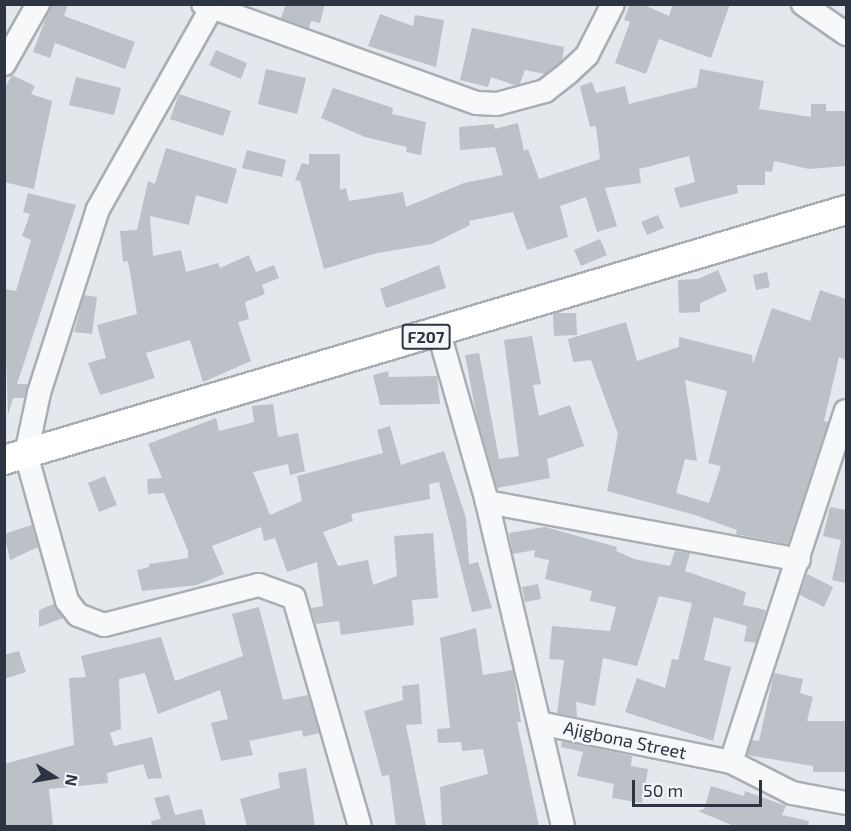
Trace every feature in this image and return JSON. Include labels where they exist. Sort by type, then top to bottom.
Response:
[{"type":"main road","name":"F207","points":[[16,457],[439,333],[846,210]]},
{"type":"street","points":[[4,64],[38,4]]},
{"type":"street","points":[[360,826],[294,598],[259,585],[104,625],[78,615],[67,601],[16,457],[98,209],[207,6],[477,103],[498,104],[545,91],[568,73],[587,55],[613,4]]},
{"type":"street","points":[[803,4],[846,34]]},
{"type":"street","points":[[439,333],[487,502],[563,826]]},
{"type":"street","points":[[731,762],[846,411]]},
{"type":"street","points":[[487,502],[799,560]]},
{"type":"street","name":"Ajigbona Street","points":[[539,723],[731,762],[792,793],[846,803]]},
{"type":"building","points":[[51,4],[68,4],[64,16],[135,42],[125,69],[55,43],[50,58],[33,52]]},
{"type":"building","points":[[286,4],[325,4],[320,23],[311,21],[309,28],[281,18]]},
{"type":"building","points":[[630,4],[642,4],[669,16],[673,4],[730,4],[711,58],[659,39],[646,74],[615,63],[630,22],[624,20]]},
{"type":"building","points":[[380,14],[413,26],[415,15],[444,20],[436,67],[368,46]]},
{"type":"building","points":[[472,28],[564,47],[562,61],[545,74],[525,70],[520,84],[514,85],[491,77],[488,87],[460,80]]},
{"type":"building","points":[[216,50],[247,63],[241,79],[209,65]]},
{"type":"building","points":[[266,69],[306,78],[297,114],[258,104]]},
{"type":"building","points":[[700,69],[764,81],[759,109],[811,117],[811,104],[826,104],[826,111],[846,111],[846,166],[809,169],[774,161],[772,172],[765,171],[765,185],[737,185],[738,193],[680,208],[674,188],[695,182],[689,156],[639,169],[641,183],[605,188],[617,226],[597,232],[586,197],[560,206],[568,237],[527,250],[513,212],[469,221],[470,225],[432,244],[377,253],[324,269],[300,181],[295,180],[302,163],[309,165],[309,154],[340,154],[340,190],[346,188],[349,201],[403,192],[406,207],[464,183],[503,175],[495,147],[460,150],[459,127],[494,124],[495,129],[518,123],[524,151],[528,149],[539,179],[600,159],[596,126],[590,127],[580,86],[592,82],[596,93],[625,86],[629,104],[697,87]]},
{"type":"building","points":[[12,75],[35,86],[31,94],[52,101],[34,189],[4,182],[4,89]]},
{"type":"building","points":[[76,77],[121,88],[114,115],[69,105]]},
{"type":"building","points":[[333,88],[393,108],[392,114],[426,122],[421,155],[406,152],[407,147],[365,137],[321,118]]},
{"type":"building","points":[[179,94],[231,111],[223,136],[170,119]]},
{"type":"building","points":[[166,148],[237,169],[227,204],[196,195],[189,225],[150,216],[153,256],[181,250],[186,272],[218,263],[220,268],[249,255],[256,272],[274,265],[279,278],[262,285],[265,294],[245,302],[249,319],[238,322],[251,361],[203,382],[190,340],[146,353],[155,378],[100,395],[88,363],[106,358],[97,325],[137,314],[128,261],[123,262],[120,231],[137,230],[148,181],[155,184]]},
{"type":"building","points":[[247,150],[286,160],[282,177],[242,168]]},
{"type":"building","points":[[28,193],[76,205],[17,384],[28,384],[24,398],[13,398],[8,415],[4,289],[16,291],[31,240],[22,236],[30,214],[23,212]]},
{"type":"building","points":[[658,215],[664,228],[647,235],[641,222]]},
{"type":"building","points":[[600,239],[607,255],[581,266],[574,250]]},
{"type":"building","points":[[439,265],[446,288],[386,308],[380,289]]},
{"type":"building","points":[[718,270],[727,291],[700,303],[700,312],[679,313],[678,280],[698,279]]},
{"type":"building","points":[[767,272],[770,287],[756,290],[753,275]]},
{"type":"building","points":[[820,290],[846,299],[846,360],[839,357],[824,421],[828,422],[788,544],[736,534],[737,530],[695,515],[607,491],[618,434],[591,360],[573,362],[568,339],[626,322],[637,361],[679,347],[679,337],[752,355],[753,364],[772,308],[810,321]],"holes":[[[685,380],[727,391],[708,463],[721,466],[709,503],[676,493],[685,459],[697,461]]]},
{"type":"building","points":[[84,295],[97,297],[92,334],[74,332]]},
{"type":"building","points":[[576,313],[577,335],[554,336],[553,314]]},
{"type":"building","points":[[532,336],[541,384],[533,385],[539,416],[570,405],[584,446],[547,459],[550,478],[497,488],[477,418],[465,355],[479,353],[499,459],[519,456],[504,340]]},
{"type":"building","points":[[388,371],[389,377],[437,376],[440,404],[380,405],[373,375]]},
{"type":"building","points":[[273,404],[278,437],[298,433],[305,471],[290,475],[288,464],[253,472],[270,515],[302,501],[297,476],[383,453],[377,430],[390,426],[401,465],[444,451],[466,518],[469,564],[478,562],[492,608],[472,612],[439,482],[429,484],[430,499],[351,514],[353,521],[323,532],[338,566],[368,560],[373,585],[397,576],[394,536],[433,533],[438,598],[412,600],[414,625],[341,635],[339,621],[316,624],[311,608],[323,606],[317,562],[287,572],[275,538],[264,541],[261,527],[212,546],[224,574],[197,585],[142,591],[137,570],[149,567],[149,564],[188,558],[188,551],[164,493],[148,494],[147,479],[162,478],[148,444],[216,418],[219,431],[254,422],[252,406]]},
{"type":"building","points":[[105,476],[117,505],[99,512],[88,483]]},
{"type":"building","points":[[830,507],[846,510],[846,583],[832,580],[841,540],[823,536]]},
{"type":"building","points":[[32,525],[38,547],[10,560],[4,534]]},
{"type":"building","points":[[545,527],[617,547],[616,551],[634,559],[670,566],[675,551],[690,553],[685,571],[746,592],[743,605],[766,610],[756,643],[744,641],[747,626],[714,617],[704,660],[731,667],[713,741],[625,712],[637,678],[665,688],[672,659],[678,660],[692,603],[659,596],[637,666],[603,658],[595,706],[576,702],[577,717],[557,713],[564,660],[549,659],[552,626],[610,631],[616,607],[590,601],[592,591],[545,579],[549,560],[534,557],[535,550],[513,554],[509,533]]},
{"type":"building","points":[[807,574],[833,587],[824,607],[800,595]]},
{"type":"building","points":[[538,584],[541,599],[525,602],[522,587]]},
{"type":"building","points":[[54,604],[63,618],[39,627],[39,610]]},
{"type":"building","points":[[259,607],[283,700],[308,695],[319,733],[303,737],[302,730],[249,741],[253,755],[221,761],[211,723],[228,719],[220,690],[158,714],[145,673],[119,679],[121,729],[110,733],[114,746],[152,737],[162,778],[148,779],[143,764],[107,773],[108,783],[49,789],[53,826],[6,826],[4,764],[74,745],[69,678],[86,677],[81,656],[161,637],[175,681],[243,656],[232,614]]},
{"type":"building","points":[[476,628],[483,675],[513,670],[521,722],[517,722],[539,826],[442,826],[440,787],[488,774],[483,749],[462,751],[461,742],[438,743],[437,729],[450,728],[440,638]]},
{"type":"building","points":[[19,651],[26,672],[4,679],[4,655]]},
{"type":"building","points":[[774,673],[803,679],[800,693],[813,697],[807,721],[846,721],[845,772],[813,772],[813,766],[747,755],[752,740],[759,741]]},
{"type":"building","points":[[419,684],[422,724],[406,725],[426,826],[396,826],[389,775],[382,776],[364,711],[403,700],[402,686]]},
{"type":"building","points":[[562,741],[632,756],[631,766],[648,769],[642,803],[612,798],[614,784],[577,776],[583,752],[561,747]]},
{"type":"building","points":[[306,768],[315,826],[247,826],[240,799],[280,788],[278,773]]},
{"type":"building","points":[[711,786],[744,796],[745,791],[786,806],[782,815],[809,821],[808,826],[734,826],[698,811],[704,809]]},
{"type":"building","points":[[169,795],[175,815],[202,809],[206,826],[152,826],[151,821],[161,819],[154,798]]}]
